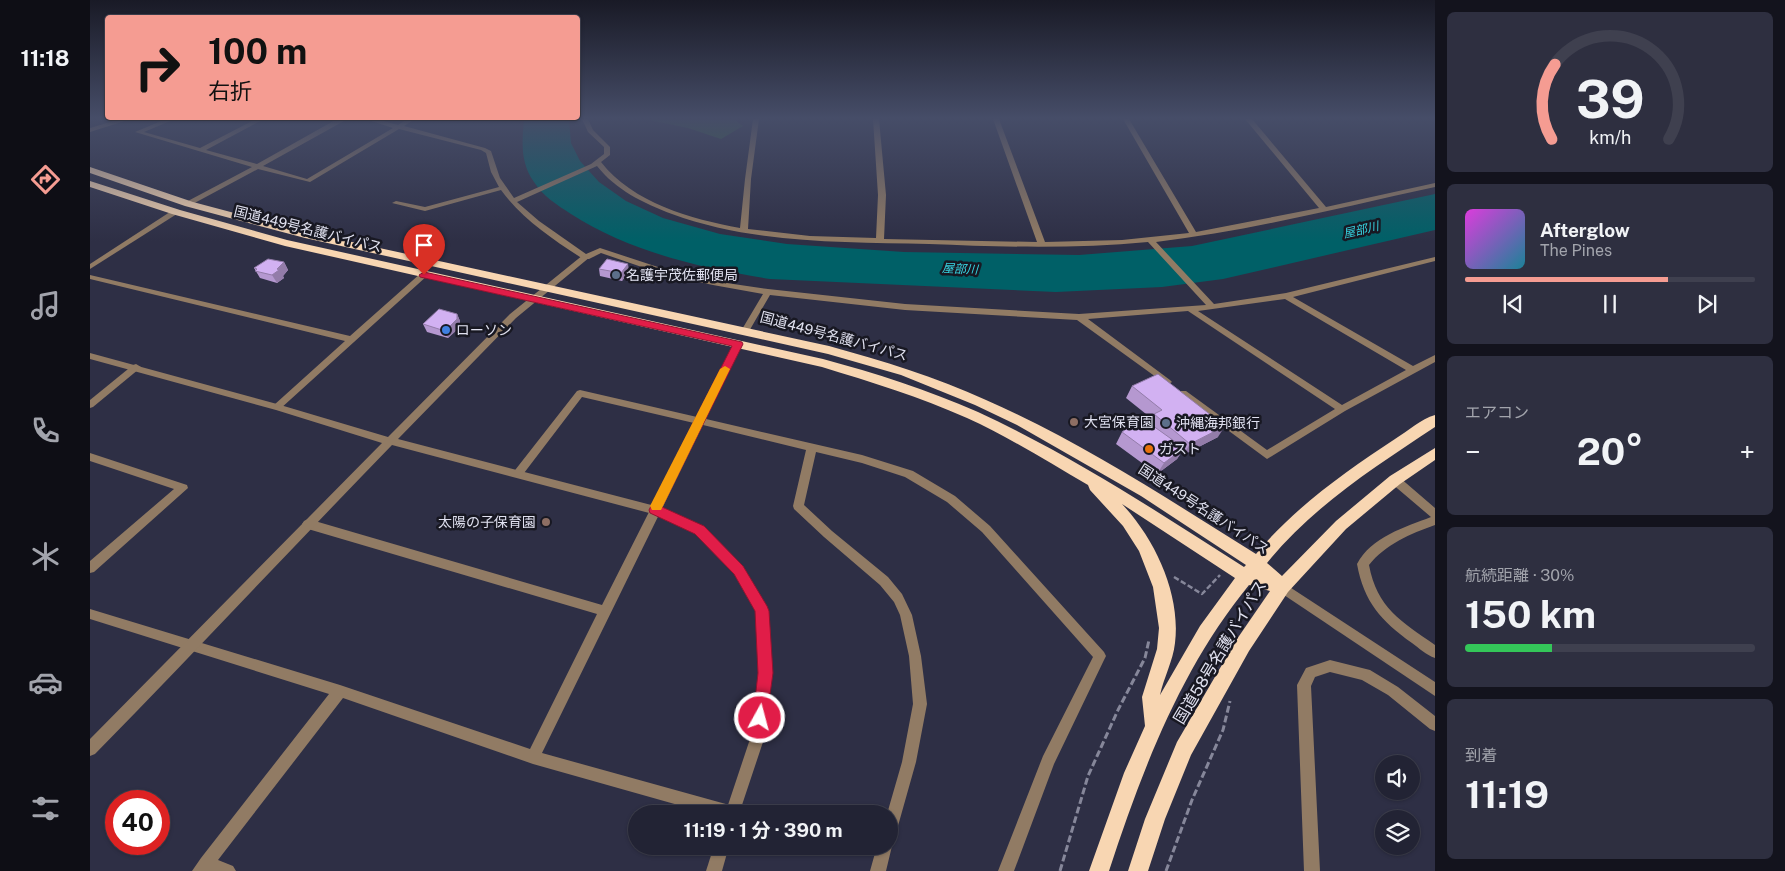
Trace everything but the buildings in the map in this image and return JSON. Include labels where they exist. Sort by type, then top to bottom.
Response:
[{"type":"highway","name":"国道449号名護バイパス","points":[[90,170],[189,204],[305,235],[549,288],[742,337],[911,391],[972,415],[1017,437],[1129,500],[1246,577],[1282,587]]},
{"type":"highway","name":"国道449号名護バイパス","points":[[90,184],[176,212],[285,243],[533,300],[872,362],[905,372],[980,402],[1022,422],[1104,467],[1257,563],[1282,587]]},
{"type":"highway","name":"国道58号名護バイパス","points":[[1100,871],[1128,786],[1154,729],[1197,645],[1246,577],[1291,527],[1335,488],[1435,420]]},
{"type":"highway","name":"国道58号名護バイパス","points":[[1138,871],[1156,819],[1184,749],[1243,645],[1282,587],[1341,525],[1396,480],[1435,453]]},
{"type":"highway","points":[[1077,471],[1114,506],[1138,534],[1157,576],[1165,609],[1167,641],[1164,658],[1151,696],[1154,729]]},
{"type":"street","points":[[231,160],[308,181],[344,160]]},
{"type":"street","points":[[189,204],[268,160]]},
{"type":"street","points":[[491,160],[502,188],[513,201],[549,233],[586,257]]},
{"type":"street","points":[[513,201],[601,160]]},
{"type":"street","points":[[744,232],[751,160]]},
{"type":"street","points":[[879,160],[882,195],[880,241]]},
{"type":"street","points":[[1011,160],[1042,245]]},
{"type":"street","points":[[1150,160],[1194,234]]},
{"type":"street","points":[[1283,160],[1324,208]]},
{"type":"street","points":[[595,164],[625,188],[671,212],[702,222],[744,232],[880,241],[1042,245],[1152,243],[1435,185]]},
{"type":"street","points":[[396,203],[425,209],[502,188]]},
{"type":"street","points":[[90,267],[176,212]]},
{"type":"street","points":[[1152,243],[1212,307]]},
{"type":"street","points":[[90,749],[513,316],[586,257],[600,250],[668,273],[768,292],[905,308],[1079,317],[1212,307],[1286,296],[1435,259]]},
{"type":"street","points":[[277,407],[424,275]]},
{"type":"street","points":[[90,278],[353,340]]},
{"type":"street","points":[[533,757],[699,421],[742,337],[768,292]]},
{"type":"street","points":[[1286,296],[1413,370]]},
{"type":"street","points":[[1190,309],[1342,408]]},
{"type":"street","points":[[1079,317],[1267,455],[1342,408],[1435,358]]},
{"type":"street","points":[[90,356],[277,407],[389,441],[655,510],[699,530],[739,570],[762,611],[766,673],[758,733],[735,805]]},
{"type":"street","points":[[90,405],[136,367]]},
{"type":"street","points":[[517,474],[580,393],[862,459],[909,474],[951,499],[986,529],[1100,656],[1048,761],[1006,871]]},
{"type":"street","points":[[812,448],[798,506],[884,581],[898,598],[906,615],[910,631],[920,704],[909,762],[897,805]]},
{"type":"street","points":[[90,456],[183,488],[90,568]]},
{"type":"street","points":[[1396,480],[1435,514]]},
{"type":"street","points":[[1435,520],[1398,534],[1373,550],[1363,564],[1365,582],[1375,602],[1393,622],[1435,652]]},
{"type":"street","points":[[308,524],[604,611]]},
{"type":"street","points":[[1282,587],[1435,690]]},
{"type":"street","points":[[90,614],[340,691],[533,757],[704,805]]},
{"type":"street","points":[[1312,871],[1304,685],[1312,672],[1330,666],[1365,674],[1393,691],[1435,724]]},
{"type":"street","points":[[228,871],[203,867],[340,691]]},
{"type":"street","points":[[714,871],[719,855]]},
{"type":"street","points":[[878,871],[882,855]]},
{"type":"path","points":[[1157,576],[1178,578],[1202,594],[1223,571]]},
{"type":"path","points":[[1060,871],[1088,776],[1118,710],[1145,658],[1151,633]]},
{"type":"path","points":[[1166,871],[1192,800],[1223,730],[1233,692]]},
{"type":"water","name":"屋部川","points":[[524,160],[579,160],[599,182],[626,201],[663,218],[720,234],[787,244],[904,252],[1079,255],[1192,246],[1435,194],[1435,230],[1223,279],[1162,287],[1056,292],[770,279],[692,264],[617,239],[566,211],[551,200],[534,182]]},
{"type":"slow traffic","points":[[656,506],[725,369]]},
{"type":"place","name":"名護宇茂佐郵便局","points":[[616,275]]},
{"type":"place","name":"ローソン","points":[[446,330]]},
{"type":"place","name":"大宮保育園","points":[[1074,422]]},
{"type":"place","name":"沖縄海邦銀行","points":[[1166,423]]},
{"type":"place","name":"ガスト","points":[[1149,449]]},
{"type":"place","name":"太陽の子保育園","points":[[546,522]]},
{"type":"route","points":[[424,275],[738,344],[655,510],[699,530],[739,570],[762,611],[766,673],[760,718]]}]
